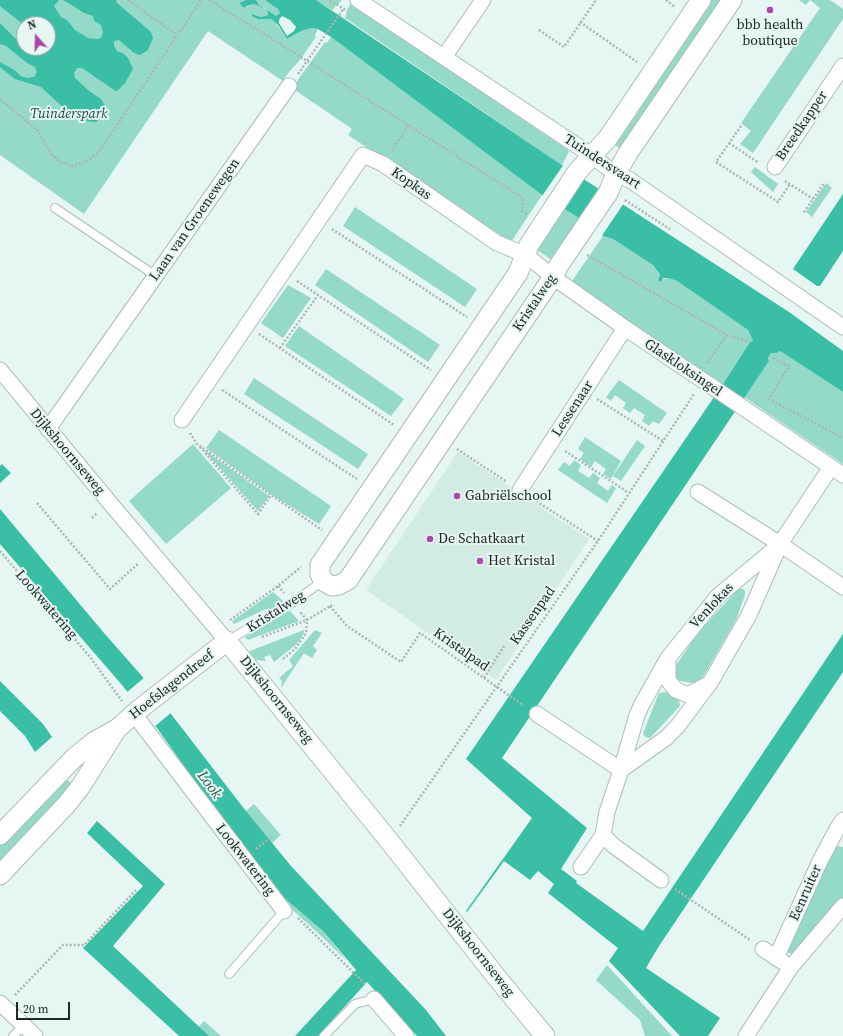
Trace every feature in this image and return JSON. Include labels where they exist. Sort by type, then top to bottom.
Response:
[{"type":"street","name":"Tuindersvaart","points":[[358,0],[582,149],[616,174],[630,180],[843,327]]},
{"type":"street","points":[[444,57],[483,0]]},
{"type":"street","points":[[328,584],[320,574],[320,565],[518,273],[528,250],[577,172],[608,138],[701,0]]},
{"type":"street","name":"Kristalweg","points":[[328,584],[339,585],[348,580],[608,193],[628,152],[732,0]]},
{"type":"street","name":"Breedkapper","points":[[775,167],[843,66]]},
{"type":"street","name":"Laan van Groenewegen","points":[[48,429],[289,86]]},
{"type":"street","name":"Kopkas","points":[[182,420],[363,154],[383,164],[496,243],[528,250]]},
{"type":"street","name":"Glaskloksingel","points":[[528,250],[625,328],[837,471]]},
{"type":"street","name":"Lessenaar","points":[[520,490],[585,392],[625,328]]},
{"type":"street","name":"Dijkshoornseweg","points":[[0,370],[232,647],[545,1036]]},
{"type":"street","name":"Venlokas","points":[[581,867],[603,835],[607,812],[637,715],[668,658],[718,596],[780,544],[837,471]]},
{"type":"street","points":[[698,492],[780,544],[843,587]]},
{"type":"street","name":"Venlokas","points":[[621,770],[666,738],[677,728],[710,683],[749,615],[780,544]]},
{"type":"street","name":"Hoefslagendreef","points":[[0,875],[62,810],[81,786],[117,729],[135,712],[161,692],[232,647]]},
{"type":"street","points":[[668,658],[668,680],[676,690],[688,695],[710,683]]},
{"type":"street","name":"Lookwatering","points":[[135,712],[284,911]]},
{"type":"street","points":[[537,714],[621,770]]},
{"type":"street","name":"Hoefslagendreef","points":[[0,835],[74,758],[95,741],[117,729]]},
{"type":"street","points":[[61,771],[69,773],[76,778],[81,786]]},
{"type":"street","name":"Eenruiter","points":[[776,958],[820,861],[841,827]]},
{"type":"street","points":[[603,835],[614,846],[661,880]]},
{"type":"street","name":"Eenruiter","points":[[746,1036],[791,967],[843,906]]},
{"type":"street","points":[[763,949],[791,967]]},
{"type":"street","points":[[371,993],[406,1036]]},
{"type":"street","points":[[2,1005],[35,1036]]},
{"type":"lane","points":[[55,208],[156,276]]},
{"type":"lane","name":"Kristalweg","points":[[232,647],[292,603],[328,584]]},
{"type":"lane","points":[[229,974],[284,911]]},
{"type":"lane","points":[[324,1036],[355,1004],[371,993]]},
{"type":"lane","points":[[13,1036],[24,1025]]},
{"type":"path","points":[[128,0],[177,35]]},
{"type":"path","points":[[0,99],[38,131],[52,155],[60,162],[72,166],[87,161],[98,153],[201,0]]},
{"type":"path","points":[[208,0],[523,198],[522,211],[528,216]]},
{"type":"path","points":[[539,30],[564,47],[596,0]]},
{"type":"path","points":[[666,0],[676,8]]},
{"type":"path","points":[[289,86],[343,10]]},
{"type":"path","points":[[580,22],[638,62]]},
{"type":"path","points":[[398,141],[408,125]]},
{"type":"path","points":[[741,126],[716,162],[778,202],[790,184]]},
{"type":"path","points":[[804,212],[824,183]]},
{"type":"path","points":[[319,220],[469,318]]},
{"type":"path","points":[[588,256],[727,335],[750,342]]},
{"type":"path","points":[[283,272],[432,371]]},
{"type":"path","points":[[280,348],[318,295]]},
{"type":"path","points":[[247,326],[394,425]]},
{"type":"path","name":"Kassenpad","points":[[390,842],[598,541],[703,380],[727,335]]},
{"type":"path","points":[[773,358],[789,366],[769,399],[843,438]]},
{"type":"path","points":[[208,381],[371,489]]},
{"type":"path","points":[[585,392],[663,441]]},
{"type":"path","points":[[182,420],[197,444],[258,514],[271,495]]},
{"type":"path","points":[[552,441],[629,493]]},
{"type":"path","points":[[197,444],[325,531]]},
{"type":"path","points":[[37,504],[110,589],[151,552]]},
{"type":"path","name":"Lookwatering","points":[[0,551],[90,657],[125,705],[135,712]]},
{"type":"path","name":"Kristalpad","points":[[328,584],[330,606],[347,626],[401,662],[420,633],[508,696]]},
{"type":"path","name":"Kristalweg","points":[[232,647],[250,642],[307,620],[306,633],[295,649],[283,659]]},
{"type":"path","points":[[484,678],[504,646]]},
{"type":"path","points":[[661,880],[763,949]]},
{"type":"path","points":[[2,1005],[63,946],[84,945],[136,890]]},
{"type":"path","points":[[284,911],[301,920],[352,970],[371,993]]},
{"type":"shaded area","name":"Het Kristal","points":[[458,452],[589,539],[496,680],[366,590]]},
{"type":"green space","name":"Tuinderspark","points":[[0,0],[246,0],[239,3],[244,8],[254,4],[268,12],[268,15],[261,17],[254,14],[258,19],[269,18],[274,21],[287,39],[301,31],[311,28],[318,29],[315,35],[316,37],[283,81],[208,31],[84,214],[0,155]]},
{"type":"green space","points":[[256,0],[265,0],[275,6],[280,11],[279,15],[276,16],[271,14],[259,5]]},
{"type":"green space","points":[[316,0],[342,0],[332,10]]},
{"type":"green space","points":[[706,0],[725,0],[624,151],[610,142]]},
{"type":"green space","points":[[799,0],[810,0],[806,5]]},
{"type":"green space","points":[[810,0],[830,0],[843,9],[843,19],[753,153],[740,144],[751,131],[741,123],[820,8]]},
{"type":"green space","points":[[351,4],[568,150],[569,152],[562,165],[345,18],[347,10]]},
{"type":"green space","points":[[331,37],[542,195],[511,242],[348,135],[352,129],[292,88],[325,42],[327,43]]},
{"type":"green space","points":[[755,167],[778,184],[773,192],[751,172]]},
{"type":"green space","points":[[826,183],[832,188],[812,217],[806,212]]},
{"type":"green space","points":[[355,207],[477,289],[465,307],[343,226]]},
{"type":"green space","points":[[561,207],[582,220],[555,262],[534,248]]},
{"type":"green space","points":[[603,236],[613,239],[653,265],[660,276],[658,280],[668,278],[677,281],[748,330],[753,341],[750,342],[723,384],[570,284]]},
{"type":"green space","points":[[326,269],[440,345],[428,362],[315,285]]},
{"type":"green space","points":[[288,285],[311,298],[283,338],[261,323]]},
{"type":"green space","points":[[299,326],[404,399],[391,416],[285,346]]},
{"type":"green space","points":[[779,351],[843,392],[843,464],[744,397],[769,361],[768,358],[771,353],[777,353]]},
{"type":"green space","points":[[254,378],[368,454],[358,469],[244,394]]},
{"type":"green space","points":[[619,380],[667,413],[659,424],[653,421],[649,426],[642,421],[645,415],[634,408],[630,413],[623,408],[626,403],[615,395],[611,401],[606,397]]},
{"type":"green space","points":[[219,430],[331,506],[319,524],[272,495],[206,448]]},
{"type":"green space","points":[[585,437],[621,461],[611,479],[603,474],[606,469],[595,461],[591,467],[580,459],[584,453],[578,449]]},
{"type":"green space","points":[[637,440],[645,446],[621,481],[613,476]]},
{"type":"green space","points":[[193,444],[231,488],[166,544],[129,501]]},
{"type":"green space","points":[[203,449],[269,496],[258,511]]},
{"type":"green space","points":[[574,460],[581,465],[578,471],[589,478],[593,473],[600,478],[597,483],[608,491],[612,485],[616,488],[607,503],[558,470],[564,462],[570,466]]},
{"type":"green space","points":[[738,589],[743,589],[745,591],[745,595],[736,620],[703,677],[692,683],[676,680],[672,671],[697,634]]},
{"type":"green space","points":[[273,592],[283,601],[282,603],[234,624],[232,621]]},
{"type":"green space","points":[[290,611],[299,621],[248,640],[245,637],[272,621],[280,614]]},
{"type":"green space","points":[[304,630],[304,633],[297,644],[274,662],[270,655],[264,657],[266,661],[256,660],[250,653],[250,651]]},
{"type":"green space","points":[[315,630],[322,633],[313,646],[317,650],[312,658],[304,653],[281,688],[282,681],[279,678],[293,666],[289,660]]},
{"type":"green space","points":[[666,692],[679,700],[680,706],[650,738],[645,737],[643,733],[659,693]]},
{"type":"green space","points":[[65,779],[69,781],[71,786],[0,867],[0,841]]},
{"type":"green space","points":[[254,804],[281,835],[272,843],[246,811]]},
{"type":"green space","points":[[836,846],[843,847],[843,899],[792,954],[787,952],[831,851]]},
{"type":"green space","points":[[282,896],[324,932],[347,961],[285,903]]},
{"type":"green space","points":[[607,965],[672,1036],[645,1036],[640,1020],[596,980]]},
{"type":"green space","points":[[204,1021],[221,1036],[191,1036]]},
{"type":"water","points":[[0,0],[59,0],[54,6],[61,17],[67,20],[75,30],[88,38],[97,39],[101,38],[103,32],[101,25],[94,21],[93,16],[84,13],[62,0],[116,0],[117,3],[151,32],[153,38],[148,50],[140,55],[134,53],[119,40],[114,41],[114,46],[117,51],[123,53],[128,58],[133,69],[125,83],[117,91],[82,68],[77,68],[74,73],[75,78],[89,91],[101,99],[106,107],[104,115],[96,122],[85,121],[79,119],[66,110],[41,87],[15,79],[0,67],[0,62],[16,71],[20,76],[27,78],[34,77],[37,72],[35,67],[18,56],[56,56],[56,16],[16,16],[16,19],[0,6]]},
{"type":"water","points":[[246,0],[256,0],[259,5],[276,16],[280,13],[278,9],[265,0],[316,0],[562,165],[789,312],[843,351],[843,392],[783,353],[779,351],[777,353],[771,353],[768,358],[769,361],[502,758],[587,828],[561,869],[577,881],[576,883],[643,931],[843,634],[843,672],[659,946],[646,968],[720,1018],[708,1036],[680,1036],[609,961],[618,948],[548,893],[554,884],[538,871],[530,880],[504,861],[467,912],[466,911],[532,818],[466,759],[723,384],[750,342],[753,341],[748,330],[677,281],[668,278],[663,278],[661,282],[658,280],[660,275],[653,265],[613,239],[603,236],[582,220],[542,195],[331,37],[318,29],[311,28],[301,31],[287,39],[278,25],[271,19],[258,19],[252,16],[252,14],[261,17],[268,15],[268,12],[264,9],[254,4],[244,8],[239,3]],"holes":[[[282,16],[290,20],[296,27],[294,31],[287,36],[279,23],[279,20]]]},
{"type":"water","points":[[0,23],[16,39],[16,54],[6,46],[0,44]]},
{"type":"water","points":[[843,194],[843,251],[820,286],[817,286],[793,269]]},
{"type":"water","points":[[2,464],[11,473],[0,483],[0,466]]},
{"type":"water","name":"Look","points":[[0,509],[141,675],[242,806],[291,866],[426,1010],[446,1036],[417,1036],[367,982],[318,1036],[295,1036],[356,970],[324,932],[282,896],[216,811],[157,728],[122,685],[0,544]]},
{"type":"water","points":[[0,681],[43,724],[52,737],[35,752],[25,736],[0,711]]},
{"type":"water","points":[[97,821],[165,884],[113,946],[209,1036],[179,1036],[83,948],[143,886],[87,833]]},
{"type":"pier","points":[[564,164],[582,176],[560,209],[542,196]]},
{"type":"pier","points":[[603,189],[624,203],[601,237],[581,222]]},
{"type":"pier","points":[[145,677],[172,712],[154,727],[126,693]]},
{"type":"place","name":"bbb health boutique","points":[[770,10]]},
{"type":"place","name":"Gabriëlschool","points":[[457,496]]},
{"type":"place","name":"De Schatkaart","points":[[430,539]]},
{"type":"place","name":"Het Kristal","points":[[480,561]]}]
